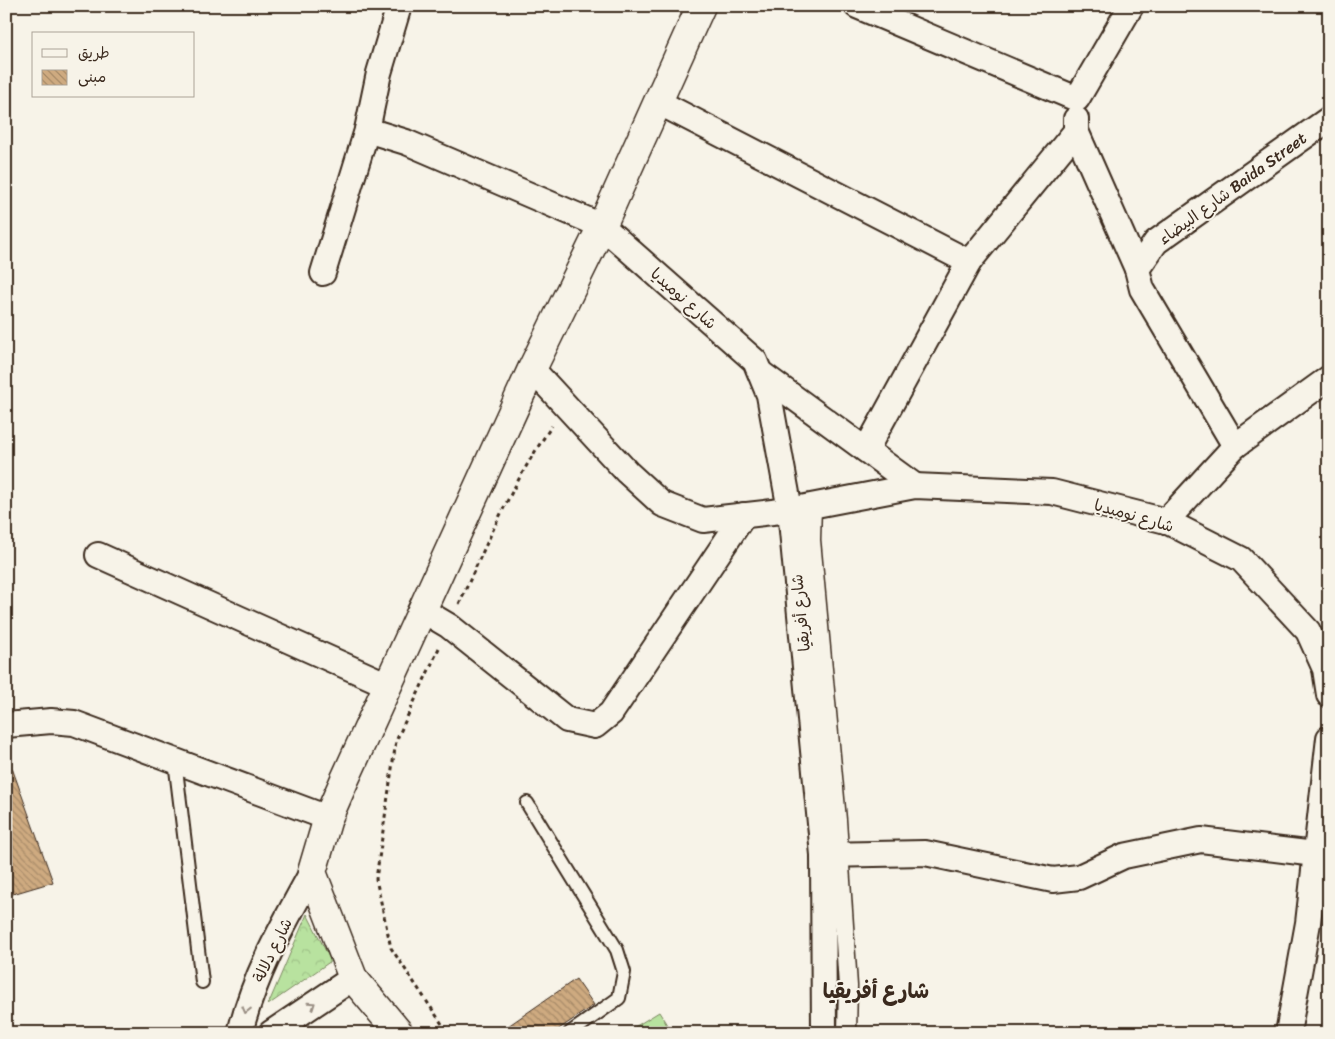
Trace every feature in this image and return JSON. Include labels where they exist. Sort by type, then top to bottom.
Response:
[{"type":"main road","points":[[399,1033],[353,978],[312,872],[328,818],[532,369],[602,226],[701,6]]},
{"type":"street","points":[[322,273],[367,130],[379,73],[399,6]]},
{"type":"street","points":[[858,6],[1077,99]]},
{"type":"street","points":[[1131,6],[1077,99],[1076,131],[1137,269],[1142,289],[1235,446]]},
{"type":"street","points":[[658,102],[969,262]]},
{"type":"street","name":"شارع البيضاء Baida Street","points":[[1137,269],[1156,242],[1329,119]]},
{"type":"street","name":"شارع نوميديا","points":[[367,130],[406,142],[602,226],[755,361],[762,374],[801,508],[915,486],[1052,492],[1166,521],[1241,559],[1308,631],[1325,670],[1329,694]]},
{"type":"street","points":[[866,450],[969,262],[1076,131]]},
{"type":"street","points":[[532,369],[628,472],[662,504],[703,520],[801,508]]},
{"type":"street","name":"شارع نوميديا","points":[[762,374],[915,486]]},
{"type":"street","points":[[1166,521],[1235,446],[1329,378]]},
{"type":"street","name":"شارع أفريقيا","points":[[801,508],[831,855],[848,986],[847,1033]]},
{"type":"street","points":[[422,610],[449,626],[567,720],[595,726],[611,713],[744,515]]},
{"type":"street","points":[[98,555],[388,685]]},
{"type":"street","points":[[6,725],[50,721],[74,724],[328,818]]},
{"type":"street","points":[[1288,1033],[1318,919],[1315,854],[1329,738]]},
{"type":"street","points":[[831,855],[925,853],[1054,880],[1079,877],[1124,856],[1201,840],[1315,854]]},
{"type":"street","name":"شارع أفريقيا","points":[[824,1033],[831,855]]},
{"type":"street","name":"شارع دلالة","points":[[240,1033],[248,1002],[278,934],[312,872]]},
{"type":"street","points":[[271,1033],[353,978]]},
{"type":"lane","points":[[175,761],[202,982]]},
{"type":"lane","points":[[527,803],[617,950],[624,972],[620,998],[570,1033]]},
{"type":"path","points":[[448,1033],[391,948],[376,879],[396,741],[495,525],[528,459],[566,405]]},
{"type":"green space","points":[[307,914],[331,961],[268,1005]]},
{"type":"green space","points":[[659,1012],[672,1033],[625,1033]]},
{"type":"building","points":[[12,768],[53,882],[6,896],[6,770]]},
{"type":"building","points":[[576,979],[594,1005],[553,1033],[498,1033]]},
{"type":"district","name":"شارع أفريقيا","points":[[876,991]]}]
